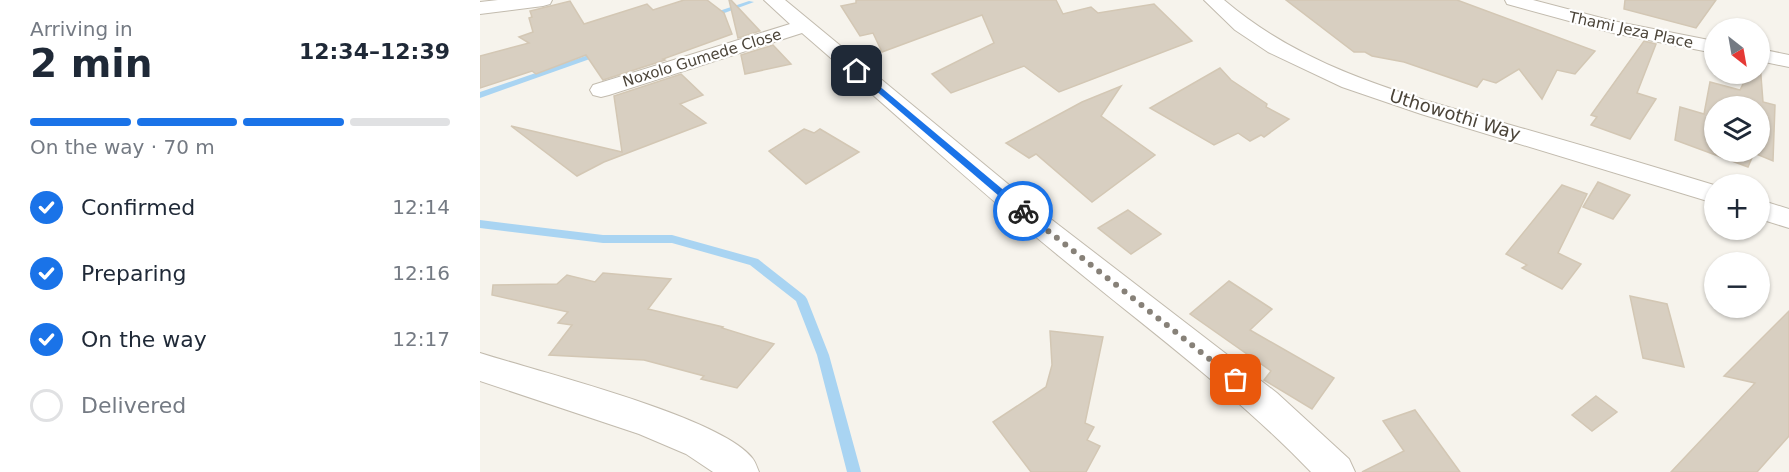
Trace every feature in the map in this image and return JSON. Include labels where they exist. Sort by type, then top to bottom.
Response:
[{"type":"street","points":[[480,8],[543,0]]},
{"type":"street","name":"Uthowothi Way","points":[[1213,0],[1242,28],[1274,48],[1363,86],[1423,107],[1704,191]]},
{"type":"street","name":"Thami Jeza Place","points":[[1514,0],[1575,18],[1704,45]]},
{"type":"street","points":[[780,1],[804,26],[1033,220],[1254,395],[1313,447],[1336,472]]},
{"type":"street","name":"Noxolo Gumede Close","points":[[601,90],[804,26]]},
{"type":"street","points":[[1770,57],[1789,61]]},
{"type":"street","points":[[1770,212],[1789,219]]},
{"type":"street","points":[[480,367],[609,407],[687,437],[730,460],[740,472]]},
{"type":"building","points":[[684,0],[707,0],[724,13],[732,34],[663,59],[665,60],[603,80],[586,55],[536,74],[532,71],[480,88],[480,56],[529,43],[519,37],[533,32],[529,18],[532,17],[530,11],[570,1],[584,24],[647,4],[653,10]]},
{"type":"building","points":[[729,0],[731,0],[760,31],[738,38]]},
{"type":"building","points":[[856,0],[1056,0],[1063,14],[1091,7],[1098,13],[1154,4],[1192,41],[1059,92],[1024,66],[951,93],[932,74],[994,43],[982,15],[882,52],[873,33],[860,36],[841,6],[856,3]]},
{"type":"building","points":[[1286,0],[1457,0],[1595,51],[1575,74],[1557,70],[1542,99],[1519,69],[1496,83],[1483,79],[1477,87],[1404,62],[1372,56],[1365,52],[1354,52]]},
{"type":"building","points":[[1625,0],[1716,0],[1696,28],[1624,9]]},
{"type":"building","points":[[1644,41],[1656,44],[1637,93],[1656,99],[1630,139],[1591,125],[1597,117],[1591,115]]},
{"type":"building","points":[[773,45],[791,64],[745,74],[741,55]]},
{"type":"building","points":[[1220,68],[1231,80],[1267,104],[1266,107],[1289,119],[1264,137],[1261,135],[1250,141],[1238,133],[1214,145],[1150,108]]},
{"type":"building","points":[[681,74],[703,95],[680,104],[706,123],[604,162],[577,176],[511,126],[622,152],[614,96]]},
{"type":"building","points":[[1710,84],[1740,90],[1743,84],[1762,84],[1763,96],[1707,96]]},
{"type":"building","points":[[1121,86],[1101,116],[1155,155],[1092,202],[1036,154],[1029,158],[1006,143],[1082,102]]},
{"type":"building","points":[[1770,104],[1775,105],[1773,161],[1770,160]]},
{"type":"building","points":[[1680,107],[1704,114],[1704,151],[1675,140]]},
{"type":"building","points":[[804,129],[814,133],[820,129],[859,152],[806,184],[769,151]]},
{"type":"building","points":[[1734,162],[1750,162],[1748,167]]},
{"type":"building","points":[[1598,182],[1630,195],[1613,219],[1583,207]]},
{"type":"building","points":[[1562,185],[1587,194],[1558,253],[1581,264],[1562,289],[1522,268],[1527,265],[1506,254]]},
{"type":"building","points":[[1128,210],[1161,234],[1131,254],[1098,228]]},
{"type":"building","points":[[603,273],[671,279],[648,309],[723,327],[774,344],[737,388],[701,379],[704,376],[644,360],[549,355],[572,325],[558,323],[568,312],[492,295],[493,285],[557,284],[567,275],[595,282]]},
{"type":"building","points":[[1229,281],[1272,309],[1250,330],[1334,378],[1312,409],[1264,380],[1271,371],[1190,314]]},
{"type":"building","points":[[1630,296],[1667,304],[1684,367],[1643,358]]},
{"type":"building","points":[[1789,311],[1789,436],[1757,472],[1671,472],[1755,383],[1724,376]]},
{"type":"building","points":[[1050,331],[1103,337],[1085,423],[1094,427],[1087,440],[1100,446],[1086,472],[1031,472],[993,422],[1046,387],[1052,365]]},
{"type":"building","points":[[1596,396],[1617,412],[1592,431],[1572,415]]},
{"type":"building","points":[[1415,410],[1460,472],[1362,472],[1404,451],[1383,421]]},
{"type":"waterway","points":[[708,16],[751,2]]},
{"type":"waterway","points":[[480,95],[600,54]]},
{"type":"waterway","points":[[480,224],[603,239],[672,239],[754,262],[801,299],[823,355],[854,472]]},
{"type":"way so far","points":[[1023,211],[1236,380]]},
{"type":"route","points":[[857,71],[1023,211]]}]
